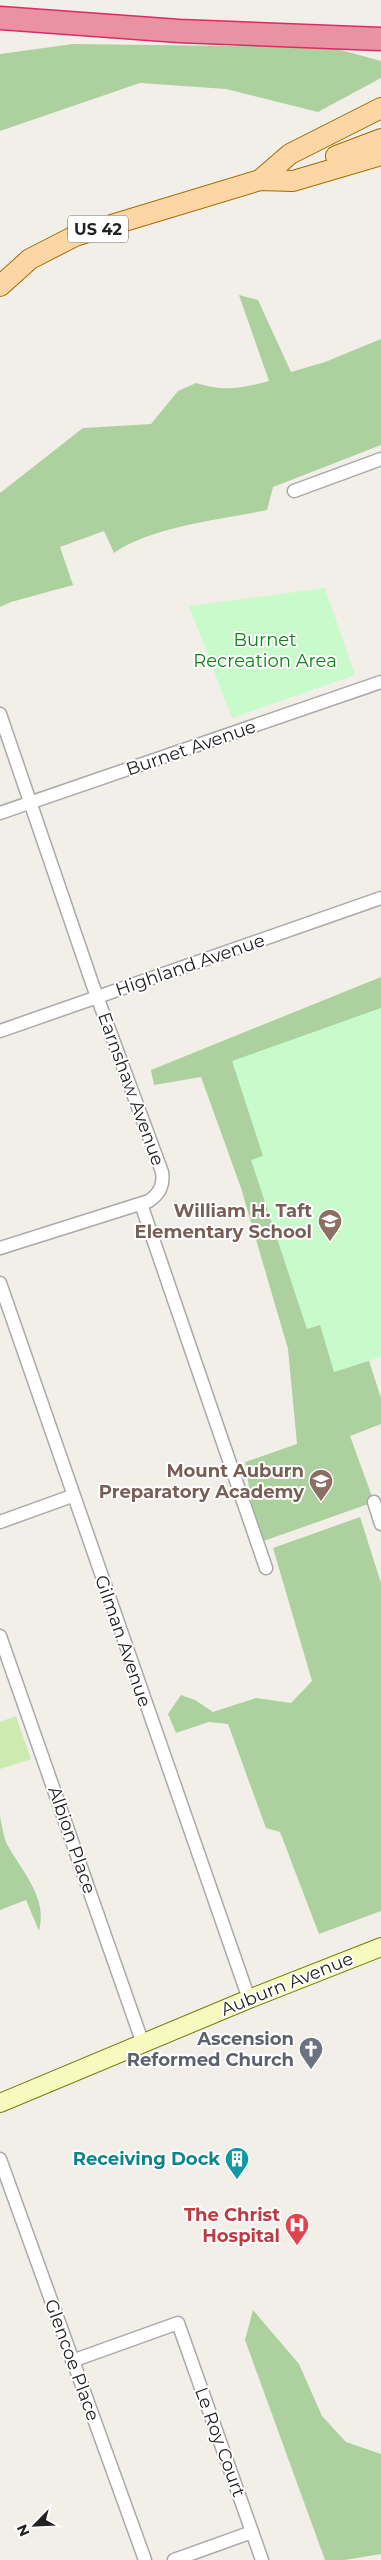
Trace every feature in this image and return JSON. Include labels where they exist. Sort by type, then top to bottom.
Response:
[{"type":"highway","points":[[0,18],[189,31],[381,38]]},
{"type":"main road","name":"US 42","points":[[260,180],[290,154],[381,108]]},
{"type":"main road","points":[[314,175],[330,158],[381,138]]},
{"type":"main road","name":"US 42","points":[[0,286],[30,259],[75,236],[260,180],[292,181],[381,155]]},
{"type":"main road","name":"Auburn Avenue","points":[[0,2103],[249,1999],[381,1947]]},
{"type":"street","points":[[294,491],[381,459]]},
{"type":"street","name":"Burnet Avenue","points":[[0,813],[381,682]]},
{"type":"street","name":"Earnshaw Avenue","points":[[0,714],[97,997],[162,1172],[163,1181],[156,1196],[141,1204]]},
{"type":"street","name":"Highland Avenue","points":[[0,1031],[381,898]]},
{"type":"street","points":[[0,1248],[141,1204],[266,1568]]},
{"type":"street","name":"Gilman Avenue","points":[[0,1283],[72,1496],[249,1999]]},
{"type":"street","points":[[0,1522],[72,1496]]},
{"type":"street","points":[[374,1502],[381,1524]]},
{"type":"street","name":"Albion Place","points":[[0,1636],[143,2044]]},
{"type":"street","name":"Glencoe Place","points":[[0,2159],[145,2560]]},
{"type":"street","name":"Le Roy Court","points":[[72,2361],[178,2323],[262,2560]]},
{"type":"street","points":[[174,2560],[252,2532]]},
{"type":"green space","points":[[73,44],[330,47],[381,61],[381,78],[318,112],[226,89],[140,83],[0,131],[0,54]]},
{"type":"green space","points":[[239,295],[258,300],[291,372],[325,362],[381,339],[381,445],[273,487],[267,510],[166,530],[129,544],[114,553],[104,531],[60,547],[73,585],[11,602],[0,607],[0,493],[83,428],[151,424],[178,391],[196,383],[206,386],[233,388],[269,381]]},
{"type":"green space","name":"Burnet Recreation Area","points":[[325,588],[355,675],[232,718],[189,606]]},
{"type":"green space","points":[[381,977],[381,1022],[344,1283],[381,1398],[381,1424],[350,1436],[374,1502],[258,1543],[245,1462],[297,1444],[288,1349],[241,1188],[201,1077],[154,1085],[151,1070]]},
{"type":"green space","name":"William H. Taft Elementary School","points":[[381,1008],[381,1357],[334,1372],[320,1325],[307,1329],[251,1160],[263,1156],[232,1061]]},
{"type":"green space","points":[[360,1517],[381,1583],[381,1911],[319,1934],[280,1832],[266,1828],[228,1724],[209,1722],[176,1733],[168,1714],[181,1695],[195,1700],[213,1712],[256,1698],[291,1703],[312,1681],[273,1548]]},
{"type":"green space","points":[[16,1716],[31,1759],[0,1769],[0,1722]]},
{"type":"green space","points":[[0,1816],[6,1842],[27,1876],[37,1897],[41,1919],[39,1931],[26,1900],[0,1910]]},
{"type":"green space","points":[[253,2310],[299,2364],[322,2416],[346,2442],[381,2454],[381,2554],[345,2560],[325,2560],[245,2340]]},
{"type":"place","name":"William H. Taft Elementary School","points":[[330,1242]]},
{"type":"place","name":"Mount Auburn Preparatory Academy","points":[[321,1502]]},
{"type":"place","name":"Ascension Reformed Church","points":[[311,2070]]},
{"type":"place","name":"Receiving Dock","points":[[237,2180]]},
{"type":"place","name":"The Christ Hospital","points":[[297,2246]]}]
